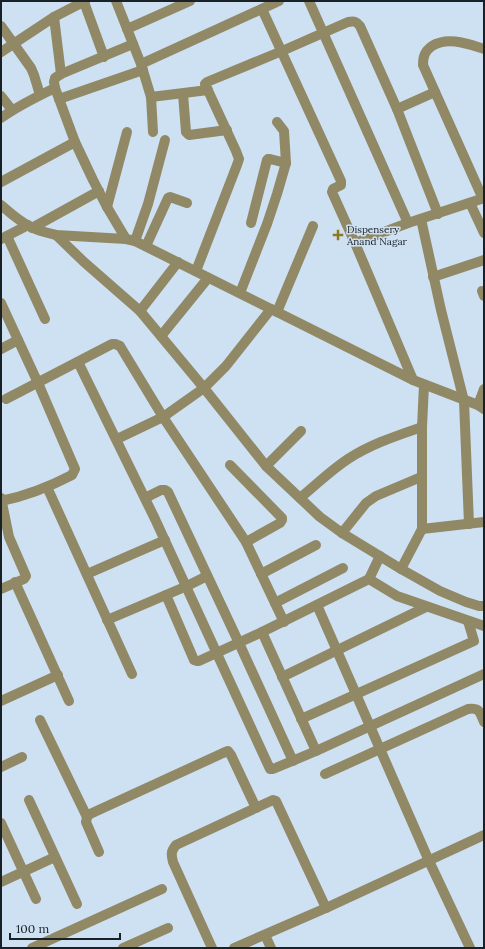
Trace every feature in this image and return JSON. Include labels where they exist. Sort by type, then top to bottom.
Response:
[{"type":"street","points":[[1,52],[54,17],[84,1],[104,58]]},
{"type":"street","points":[[116,1],[142,67],[151,97],[153,132]]},
{"type":"street","points":[[127,29],[190,1]]},
{"type":"street","points":[[59,99],[142,67],[279,1]]},
{"type":"street","points":[[309,1],[408,223]]},
{"type":"street","points":[[262,8],[341,181],[341,185],[333,189],[332,192],[413,380]]},
{"type":"street","points":[[54,17],[61,74]]},
{"type":"street","points":[[196,271],[239,159],[205,84],[348,22],[354,21],[360,26],[397,109],[438,214]]},
{"type":"street","points":[[1,26],[31,68],[40,95]]},
{"type":"street","points":[[355,243],[408,223],[483,198],[423,64],[423,56],[428,48],[437,43],[448,41],[468,44],[484,49]]},
{"type":"street","points":[[131,240],[107,208],[99,192],[76,142],[54,82],[55,78],[61,74],[104,58],[133,44]]},
{"type":"street","points":[[1,118],[12,110],[55,88]]},
{"type":"street","points":[[151,97],[208,90]]},
{"type":"street","points":[[397,109],[435,92]]},
{"type":"street","points":[[182,94],[187,134],[227,130]]},
{"type":"street","points":[[1,96],[12,110]]},
{"type":"street","points":[[240,293],[272,209],[286,163],[284,131],[277,122]]},
{"type":"street","points":[[107,208],[126,132]]},
{"type":"street","points":[[131,240],[148,204],[165,140]]},
{"type":"street","points":[[1,182],[76,142]]},
{"type":"street","points":[[251,223],[268,159],[270,158],[286,163]]},
{"type":"street","points":[[45,319],[4,237],[30,227],[99,192]]},
{"type":"street","points":[[146,246],[168,198],[170,196],[187,203]]},
{"type":"street","points":[[470,203],[484,233]]},
{"type":"street","points":[[1,205],[12,215],[30,227],[56,235],[131,240],[146,246],[413,380],[464,401],[481,407],[484,390]]},
{"type":"street","points":[[1,214],[12,215]]},
{"type":"street","points":[[421,219],[433,277],[464,401],[469,524]]},
{"type":"street","points":[[116,439],[163,417],[204,388],[226,366],[274,310],[313,226]]},
{"type":"street","points":[[56,235],[140,311],[266,466],[320,517],[342,533],[440,591],[466,602],[484,606]]},
{"type":"street","points":[[433,277],[484,260]]},
{"type":"street","points":[[140,311],[178,262]]},
{"type":"street","points":[[161,336],[208,278]]},
{"type":"street","points":[[1,589],[24,579],[26,576],[5,538],[1,500],[25,495],[47,487],[72,475],[74,469],[38,383],[2,305]]},
{"type":"street","points":[[1,349],[18,340]]},
{"type":"street","points":[[6,399],[112,344],[117,344],[120,346],[163,417],[246,542],[284,622]]},
{"type":"street","points":[[78,362],[187,586],[270,769],[316,752],[484,674]]},
{"type":"street","points":[[401,569],[422,529],[421,477],[424,385]]},
{"type":"street","points":[[300,498],[349,458],[390,438],[422,427]]},
{"type":"street","points":[[266,466],[301,431]]},
{"type":"street","points":[[230,465],[282,518],[280,523],[246,542]]},
{"type":"street","points":[[342,533],[370,499],[421,477]]},
{"type":"street","points":[[47,487],[132,674]]},
{"type":"street","points":[[145,498],[161,490],[168,492],[293,761]]},
{"type":"street","points":[[422,529],[484,522]]},
{"type":"street","points":[[87,574],[165,540]]},
{"type":"street","points":[[261,574],[316,545]]},
{"type":"street","points":[[166,595],[194,660],[200,661],[284,622],[369,579],[380,556]]},
{"type":"street","points":[[274,602],[342,568]]},
{"type":"street","points":[[107,620],[207,576]]},
{"type":"street","points":[[369,579],[397,596],[484,626]]},
{"type":"street","points":[[15,582],[69,701]]},
{"type":"street","points":[[317,605],[429,861],[470,948]]},
{"type":"street","points":[[282,677],[426,606]]},
{"type":"street","points":[[301,719],[474,641],[468,621]]},
{"type":"street","points":[[262,632],[316,752]]},
{"type":"street","points":[[1,701],[58,675]]},
{"type":"street","points":[[325,774],[468,709],[474,708],[478,710],[484,722]]},
{"type":"street","points":[[40,720],[87,817],[86,822],[99,852]]},
{"type":"street","points":[[87,817],[97,810],[228,751],[232,755],[256,808]]},
{"type":"street","points":[[1,767],[22,757]]},
{"type":"street","points":[[29,800],[76,904]]},
{"type":"street","points":[[212,948],[173,862],[171,854],[172,850],[176,845],[273,800],[276,801],[326,908]]},
{"type":"street","points":[[1,823],[36,899]]},
{"type":"street","points":[[234,948],[326,908],[484,835]]},
{"type":"street","points":[[1,882],[55,857]]},
{"type":"street","points":[[32,948],[162,889]]},
{"type":"street","points":[[123,948],[168,928]]},
{"type":"street","points":[[265,935],[271,948]]},
{"type":"place","name":"Dispensery Anand Nagar","points":[[338,235]]}]
